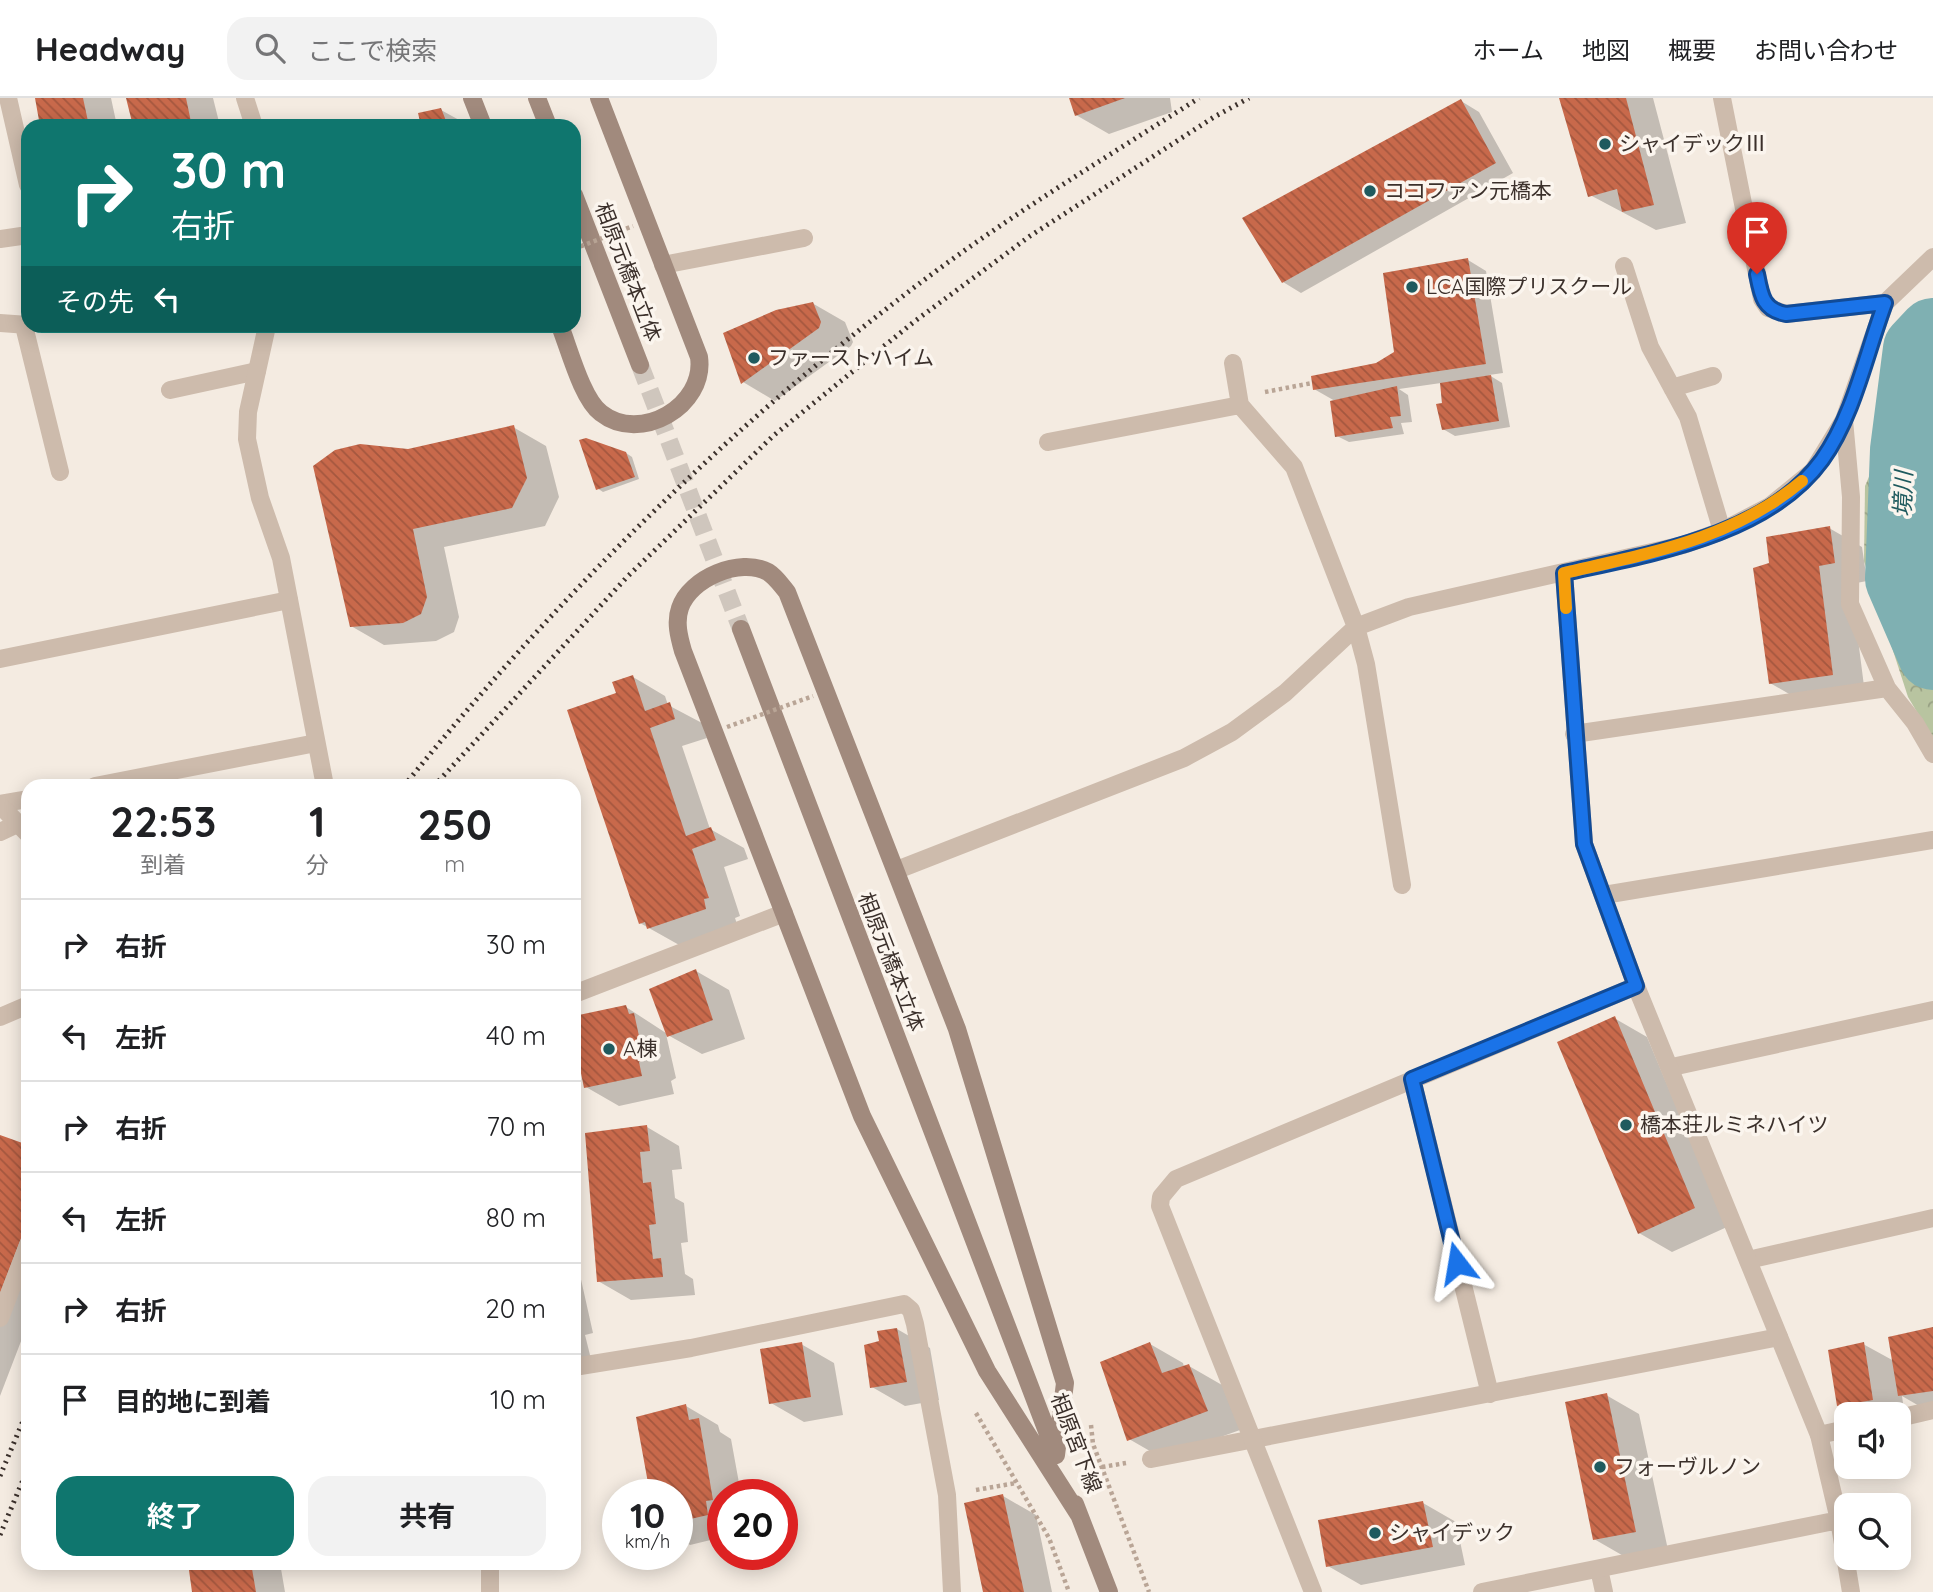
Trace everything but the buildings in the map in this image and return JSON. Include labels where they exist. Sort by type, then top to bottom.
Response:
[{"type":"street","points":[[8,98],[21,155]]},
{"type":"street","points":[[246,98],[252,119]]},
{"type":"street","points":[[472,98],[480,119]]},
{"type":"street","points":[[537,98],[545,119]]},
{"type":"street","points":[[563,333],[587,396],[599,412],[614,421],[629,423],[665,417],[677,410],[694,388],[700,367],[599,98]]},
{"type":"street","points":[[1722,98],[1762,299],[1768,308],[1786,314],[1885,303]]},
{"type":"street","name":"相原元橋本立体","points":[[581,213],[640,365]]},
{"type":"street","points":[[0,239],[21,236]]},
{"type":"street","points":[[663,265],[804,238]]},
{"type":"street","points":[[897,870],[1184,758],[1232,732],[1285,692],[1356,627],[1409,607],[1683,545],[1722,531],[1770,506],[1821,461],[1843,420],[1885,303],[1933,257]]},
{"type":"street","points":[[1624,266],[1650,347],[1688,418],[1722,531]]},
{"type":"street","points":[[0,323],[21,325]]},
{"type":"street","points":[[28,333],[60,472]]},
{"type":"street","points":[[265,333],[248,412],[247,439],[251,465],[281,558],[324,779]]},
{"type":"street","points":[[1233,363],[1239,401],[1294,467],[1356,627],[1366,664],[1402,885]]},
{"type":"street","points":[[170,390],[257,371]]},
{"type":"street","points":[[1672,388],[1713,376]]},
{"type":"street","points":[[1048,442],[1239,401]]},
{"type":"street","points":[[1843,420],[1851,497],[1850,604],[1887,688],[1915,723],[1933,754]]},
{"type":"street","points":[[1056,1455],[1065,1383],[957,1029],[897,870],[787,592],[768,572],[756,568],[722,571],[701,583],[683,600],[679,611],[679,637],[862,1116],[987,1371],[1079,1515]]},
{"type":"street","points":[[1564,573],[1584,844],[1636,986],[1672,1067],[1819,1435],[1834,1499]]},
{"type":"street","points":[[0,659],[289,600]]},
{"type":"street","name":"相原元橋本立体","points":[[741,629],[999,1311]]},
{"type":"street","points":[[1574,734],[1887,688]]},
{"type":"street","points":[[131,779],[316,743]]},
{"type":"street","points":[[0,804],[21,800]]},
{"type":"street","points":[[0,804],[21,827]]},
{"type":"street","points":[[0,832],[21,829]]},
{"type":"street","points":[[1604,895],[1933,840]]},
{"type":"street","points":[[581,990],[784,913]]},
{"type":"street","points":[[1313,1592],[1160,1206],[1161,1197],[1176,1178],[1636,986]]},
{"type":"street","points":[[0,1017],[21,1008]]},
{"type":"street","points":[[1672,1067],[1933,1010]]},
{"type":"street","points":[[1412,1079],[1490,1394]]},
{"type":"street","points":[[1748,1260],[1933,1218]]},
{"type":"street","points":[[0,1318],[21,1263]]},
{"type":"street","points":[[581,1366],[691,1348],[904,1304],[911,1310],[915,1324],[947,1495],[952,1592]]},
{"type":"street","name":"相原宮下線","points":[[999,1311],[1109,1592]]},
{"type":"street","points":[[1151,1459],[1779,1337]]},
{"type":"street","points":[[1911,1415],[1933,1410]]},
{"type":"street","points":[[1819,1435],[1834,1432]]},
{"type":"street","points":[[1482,1592],[1834,1521]]},
{"type":"street","points":[[1599,1569],[1604,1592]]},
{"type":"street","points":[[490,1570],[490,1592]]},
{"type":"street","points":[[1847,1570],[1851,1592]]},
{"type":"path","points":[[581,247],[633,226]]},
{"type":"path","points":[[1239,401],[1312,383]]},
{"type":"path","points":[[727,727],[813,696]]},
{"type":"path","points":[[947,1495],[1016,1483]]},
{"type":"green space","points":[[1893,421],[1933,690],[1933,739],[1908,697],[1864,561],[1865,486]]},
{"type":"waterway","name":"境川","points":[[1933,333],[1918,349],[1905,450],[1900,579],[1933,655]]},
{"type":"tunnel","points":[[640,365],[741,629]]},
{"type":"railway","points":[[410,779],[518,653],[639,526],[702,465],[834,350],[975,243],[1199,98]]},
{"type":"railway","points":[[440,779],[627,577],[773,436],[915,321],[1030,236],[1214,117],[1249,98]]},
{"type":"railway","points":[[0,1476],[21,1426]]},
{"type":"railway","points":[[0,1535],[21,1485]]},
{"type":"slow traffic","points":[[1566,608],[1564,573],[1683,545],[1722,531],[1770,506],[1802,481]]},
{"type":"place","name":"シャイデックⅢ","points":[[1605,144]]},
{"type":"place","name":"ココファン元橋本","points":[[1370,191]]},
{"type":"place","name":"LCA国際プリスクール","points":[[1412,287]]},
{"type":"place","name":"ファーストハイム","points":[[754,358]]},
{"type":"place","name":"A棟","points":[[609,1049]]},
{"type":"place","name":"橋本荘ルミネハイツ","points":[[1626,1125]]},
{"type":"place","name":"フォーヴルノン","points":[[1600,1467]]},
{"type":"place","name":"シャイデック","points":[[1375,1533]]},
{"type":"route","points":[[1457,1263],[1412,1079],[1636,986],[1584,844],[1564,573],[1683,545],[1722,531],[1770,506],[1813,471],[1829,449],[1843,420],[1885,303],[1786,314],[1776,312],[1768,308],[1762,299],[1757,274]]}]
